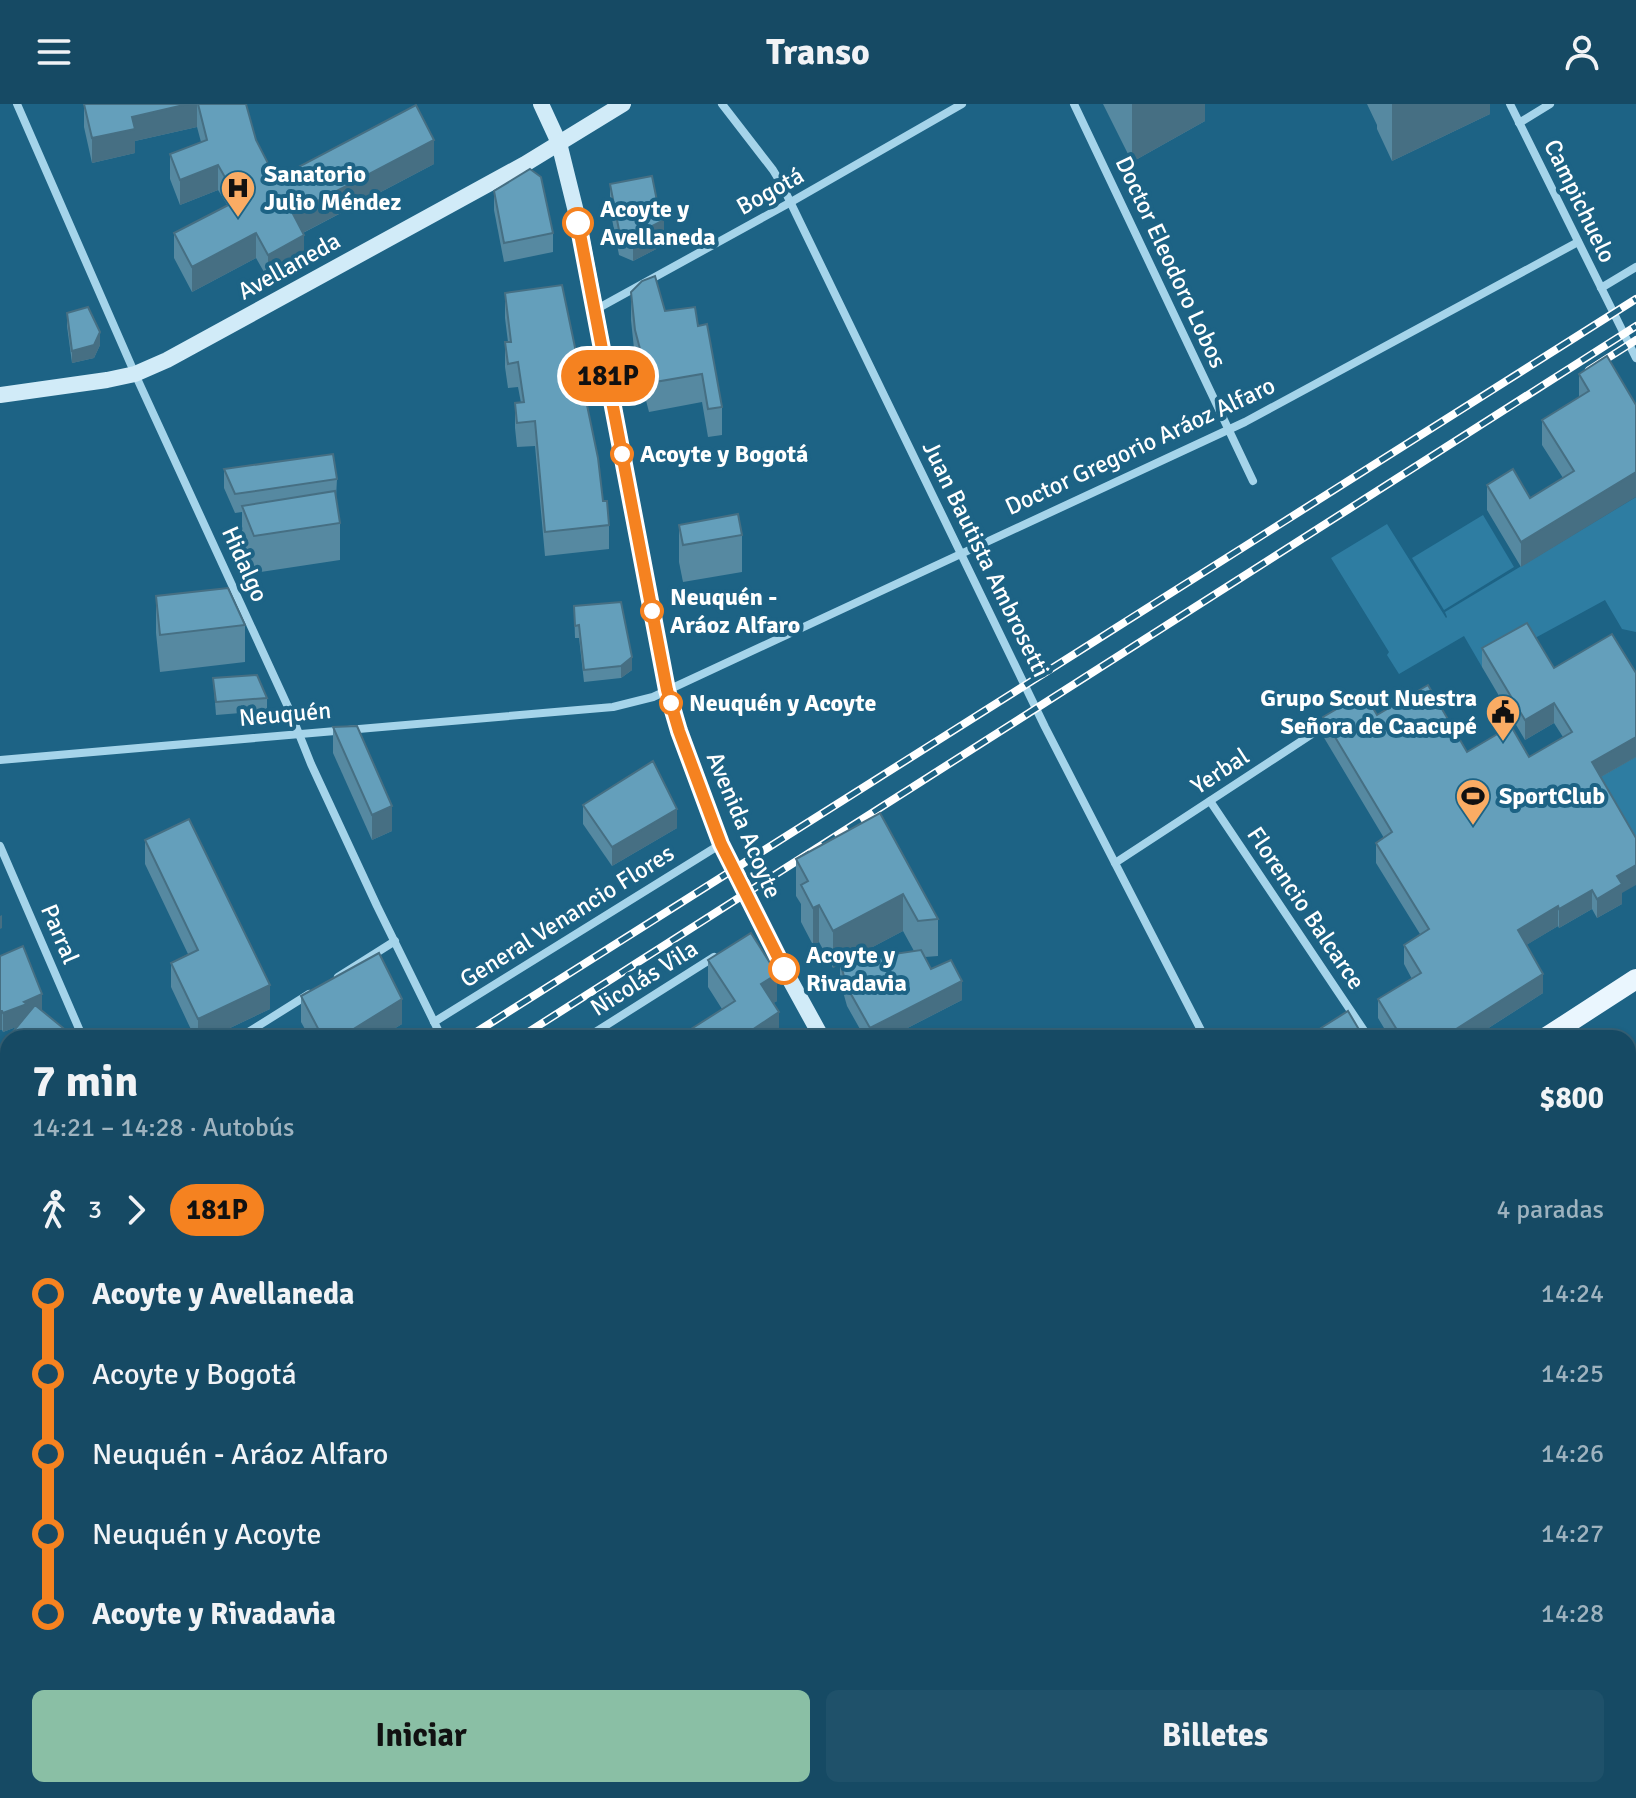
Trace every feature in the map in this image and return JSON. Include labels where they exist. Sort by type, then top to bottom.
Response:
[{"type":"main road","name":"Avenida Acoyte","points":[[541,104],[559,143],[578,220],[667,690],[679,731],[724,848],[754,909],[756,931],[816,1030]]},
{"type":"main road","name":"Avellaneda","points":[[0,395],[107,380],[135,374],[167,360],[525,164],[623,104]]},
{"type":"main road","points":[[1557,1030],[1636,979]]},
{"type":"street","name":"Hidalgo","points":[[17,104],[311,764],[438,1030]]},
{"type":"street","name":"Juan Bautista Ambrosetti","points":[[722,104],[773,170],[791,202],[1045,727],[1201,1030]]},
{"type":"street","name":"Bogotá","points":[[595,310],[962,104]]},
{"type":"street","name":"Doctor Eleodoro Lobos","points":[[1074,104],[1253,481]]},
{"type":"street","name":"Campichuelo","points":[[1510,104],[1634,354]]},
{"type":"street","points":[[1519,123],[1550,104]]},
{"type":"street","name":"Doctor Gregorio Aráoz Alfaro","points":[[667,690],[1245,422],[1578,242]]},
{"type":"street","points":[[1601,288],[1636,267]]},
{"type":"street","name":"Neuquén","points":[[0,760],[613,707],[653,697],[667,690]]},
{"type":"street","name":"Yerbal","points":[[1115,863],[1346,712]]},
{"type":"street","name":"Florencio Balcarce","points":[[1210,801],[1364,1030]]},
{"type":"street","name":"Parral","points":[[0,846],[80,1030]]},
{"type":"street","name":"General Venancio Flores","points":[[434,1022],[724,848]]},
{"type":"street","points":[[330,981],[395,941]]},
{"type":"street","name":"Nicolás Vila","points":[[599,1030],[725,951]]},
{"type":"street","points":[[252,1030],[317,990]]},
{"type":"shaded area","points":[[1636,497],[1636,632],[1622,629],[1605,600],[1482,667],[1464,636],[1399,674],[1387,655],[1389,652],[1331,558],[1387,524],[1446,618],[1445,612]]},
{"type":"shaded area","points":[[1483,515],[1514,567],[1444,610],[1412,558]]},
{"type":"shaded area","points":[[1636,757],[1636,857],[1592,782]]},
{"type":"building","points":[[84,104],[188,104],[132,117],[135,129],[92,138]]},
{"type":"building","points":[[198,104],[246,104],[256,140],[276,179],[416,105],[434,140],[293,214],[304,235],[268,255],[256,233],[192,267],[174,233],[238,200],[218,165],[180,180],[170,154],[207,140]]},
{"type":"building","points":[[530,169],[541,177],[553,233],[504,243],[494,191]]},
{"type":"building","points":[[652,176],[664,220],[633,236],[619,230],[610,184]]},
{"type":"building","points":[[655,276],[665,311],[695,307],[698,326],[707,324],[722,407],[708,409],[702,374],[649,383],[635,330],[631,292],[642,281]]},
{"type":"building","points":[[562,285],[598,458],[603,501],[607,501],[609,525],[545,532],[535,421],[517,423],[515,403],[524,402],[518,362],[508,364],[505,342],[511,342],[505,293]]},
{"type":"building","points":[[88,307],[100,332],[94,345],[72,351],[67,313]]},
{"type":"building","points":[[1607,356],[1636,405],[1636,472],[1521,542],[1487,485],[1513,469],[1530,498],[1574,471],[1542,420],[1589,391],[1579,374]]},
{"type":"building","points":[[333,454],[337,479],[235,494],[224,469]]},
{"type":"building","points":[[335,491],[340,523],[254,536],[242,506]]},
{"type":"building","points":[[738,514],[742,535],[683,545],[679,525]]},
{"type":"building","points":[[228,588],[245,625],[160,635],[156,596]]},
{"type":"building","points":[[621,602],[632,657],[621,666],[584,670],[574,606]]},
{"type":"building","points":[[1527,623],[1554,668],[1612,634],[1636,673],[1636,737],[1592,762],[1636,838],[1636,865],[1617,876],[1622,884],[1597,899],[1592,890],[1518,930],[1543,974],[1455,1030],[1397,1030],[1378,999],[1421,973],[1404,945],[1429,929],[1376,843],[1392,832],[1323,717],[1364,693],[1377,715],[1428,685],[1467,752],[1511,726],[1529,757],[1572,732],[1554,703],[1525,720],[1482,648]]},
{"type":"building","points":[[257,675],[267,698],[216,702],[213,678]]},
{"type":"building","points":[[357,726],[392,806],[372,815],[333,727]]},
{"type":"building","points":[[653,761],[677,809],[612,847],[583,805]]},
{"type":"building","points":[[880,813],[938,919],[918,921],[903,894],[833,931],[819,905],[813,908],[801,885],[808,881],[796,859]]},
{"type":"building","points":[[189,819],[270,985],[198,1019],[171,963],[198,950],[145,840]]},
{"type":"building","points":[[751,933],[777,974],[761,984],[779,1012],[752,1030],[690,1030],[735,1001],[708,960]]},
{"type":"building","points":[[23,946],[42,994],[24,1002],[27,1004],[3,1013],[0,1011],[0,956]]},
{"type":"building","points":[[921,950],[931,969],[951,960],[962,981],[870,1028],[847,987],[840,962]]},
{"type":"building","points":[[379,953],[402,999],[352,1030],[319,1030],[301,996]]},
{"type":"building","points":[[35,1005],[66,1030],[14,1030]]},
{"type":"building","points":[[1348,1011],[1359,1030],[1322,1030]]},
{"type":"railway","points":[[480,1030],[1636,299]]},
{"type":"railway","points":[[532,1030],[1636,326]]},
{"type":"railway","points":[[1589,370],[1636,340]]},
{"type":"bus line","name":"181P","points":[[578,223],[667,690],[721,844],[784,969]]},
{"type":"place","name":"Sanatorio Julio Méndez","points":[[238,219]]},
{"type":"place","name":"Acoyte y Avellaneda","points":[[578,223]]},
{"type":"place","name":"Acoyte y Bogotá","points":[[622,454]]},
{"type":"place","name":"Neuquén - Aráoz Alfaro","points":[[652,611]]},
{"type":"place","name":"Neuquén y Acoyte","points":[[671,703]]},
{"type":"place","name":"Grupo Scout Nuestra Señora de Caacupé","points":[[1503,743]]},
{"type":"place","name":"SportClub","points":[[1473,827]]},
{"type":"place","name":"Acoyte y Rivadavia","points":[[784,969]]}]
